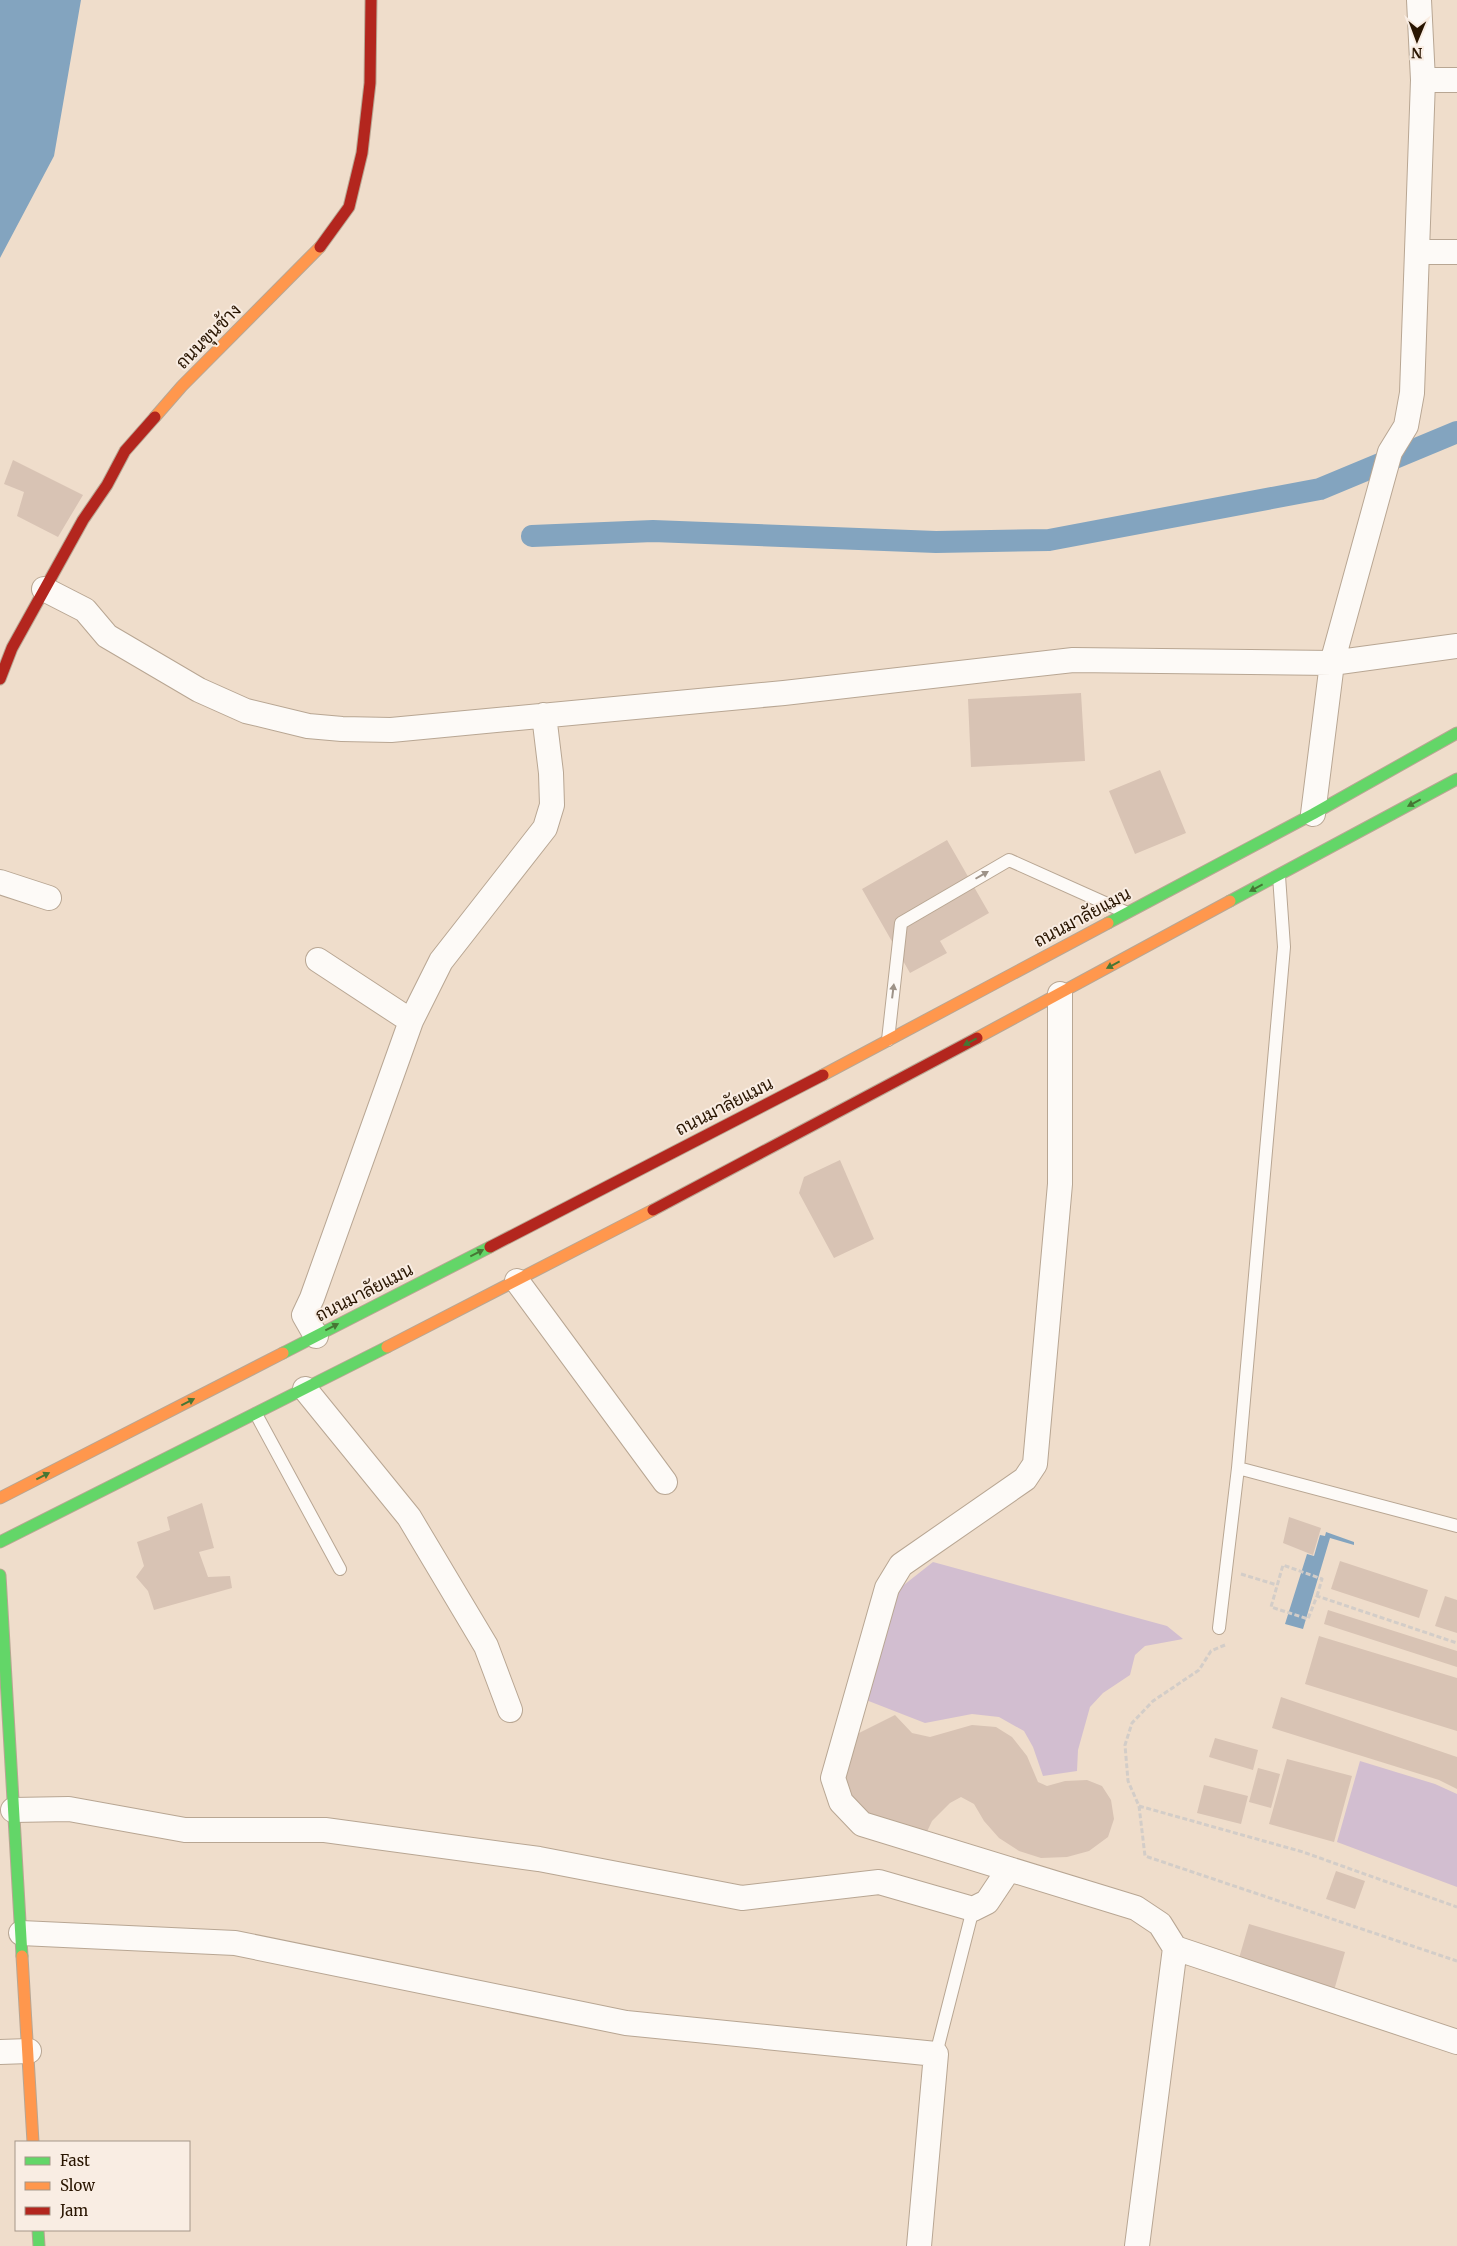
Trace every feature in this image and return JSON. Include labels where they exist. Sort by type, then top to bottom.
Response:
[{"type":"main road","name":"ถนนขุนช้าง","points":[[0,679],[12,648],[44,589],[83,520],[107,485],[125,451],[182,386],[318,250],[349,207],[362,153],[370,83],[371,0]]},
{"type":"main road","name":"ถนนมาลัยแมน","points":[[0,1498],[762,1111],[888,1040],[1126,913],[1263,845],[1313,814],[1457,733]]},
{"type":"main road","points":[[0,1542],[517,1281],[781,1144],[1060,994],[1276,872],[1457,779]]},
{"type":"main road","points":[[773,1130],[781,1144]]},
{"type":"main road","points":[[0,1575],[33,2141]]},
{"type":"main road","points":[[38,2231],[39,2246]]},
{"type":"street","points":[[1313,814],[1332,663],[1390,452],[1406,426],[1412,393],[1423,80],[1420,0]]},
{"type":"street","points":[[1423,80],[1457,80]]},
{"type":"street","points":[[1417,252],[1457,252]]},
{"type":"street","points":[[44,589],[85,610],[107,636],[199,690],[246,712],[308,726],[342,729],[391,730],[784,693],[1073,660],[1332,663],[1457,646]]},
{"type":"street","points":[[316,1336],[304,1315],[312,1298],[411,1021],[441,962],[545,828],[552,805],[551,773],[544,715]]},
{"type":"street","points":[[0,882],[49,898]]},
{"type":"street","points":[[318,960],[411,1021]]},
{"type":"street","points":[[1060,994],[1060,1184],[1034,1464],[1025,1479],[901,1565],[887,1588],[833,1778],[841,1802],[862,1824],[1136,1908],[1160,1924],[1175,1948],[1137,2246]]},
{"type":"street","points":[[517,1281],[665,1482]]},
{"type":"street","points":[[305,1389],[409,1518],[486,1646],[510,1710]]},
{"type":"street","points":[[14,1810],[69,1809],[185,1830],[326,1830],[539,1860],[742,1898],[879,1882],[973,1910],[987,1902],[1009,1869]]},
{"type":"street","points":[[21,1933],[235,1943],[626,2023],[936,2054],[919,2246]]},
{"type":"street","points":[[1175,1948],[1457,2042]]},
{"type":"street","points":[[0,2052],[29,2051]]},
{"type":"lane","points":[[888,1040],[901,923],[1008,860],[1126,913]]},
{"type":"lane","points":[[1218,1628],[1238,1468],[1284,947],[1276,872]]},
{"type":"lane","points":[[256,1414],[340,1569]]},
{"type":"lane","points":[[1238,1468],[1457,1526]]},
{"type":"lane","points":[[936,2054],[973,1910]]},
{"type":"path","points":[[1283,1565],[1322,1579],[1308,1619],[1271,1607],[1277,1585],[1283,1565]]},
{"type":"path","points":[[1237,1573],[1277,1585]]},
{"type":"path","points":[[1317,1596],[1457,1643]]},
{"type":"path","points":[[1211,1651],[1199,1670],[1154,1701],[1132,1723],[1125,1746],[1128,1781],[1139,1806],[1145,1856],[1457,1961]]},
{"type":"path","points":[[1139,1806],[1303,1852],[1457,1907]]},
{"type":"shaded area","points":[[933,1562],[1167,1626],[1183,1639],[1145,1646],[1135,1655],[1130,1675],[1103,1693],[1090,1707],[1078,1750],[1077,1771],[1043,1776],[1033,1747],[1024,1731],[999,1717],[972,1714],[925,1723],[866,1700],[900,1588]]},
{"type":"shaded area","points":[[1360,1761],[1435,1784],[1457,1794],[1457,1887],[1337,1842]]},
{"type":"water","points":[[0,0],[81,0],[54,156],[0,258]]},
{"type":"water","points":[[1326,1532],[1354,1542],[1354,1545],[1330,1538],[1303,1629],[1285,1624],[1307,1554],[1314,1556],[1320,1535],[1325,1536]]},
{"type":"building","points":[[13,460],[83,495],[58,537],[17,516],[24,492],[4,484]]},
{"type":"building","points":[[1081,693],[1085,761],[971,767],[968,699]]},
{"type":"building","points":[[1160,770],[1186,833],[1135,854],[1109,791]]},
{"type":"building","points":[[947,840],[989,913],[940,941],[947,953],[910,973],[862,889]]},
{"type":"building","points":[[840,1160],[874,1239],[834,1258],[799,1193],[804,1177]]},
{"type":"building","points":[[202,1503],[214,1548],[199,1552],[208,1577],[230,1576],[232,1588],[154,1610],[148,1591],[136,1577],[144,1566],[137,1542],[170,1530],[167,1517]]},
{"type":"building","points":[[1289,1517],[1321,1528],[1313,1555],[1283,1543]]},
{"type":"building","points":[[1340,1561],[1428,1590],[1419,1618],[1331,1589]]},
{"type":"building","points":[[1445,1596],[1457,1600],[1457,1633],[1435,1626]]},
{"type":"building","points":[[1328,1610],[1457,1651],[1457,1667],[1324,1624]]},
{"type":"building","points":[[1319,1636],[1457,1678],[1457,1731],[1305,1684]]},
{"type":"building","points":[[1281,1697],[1457,1757],[1457,1789],[1439,1780],[1272,1728]]},
{"type":"building","points":[[895,1715],[912,1733],[930,1737],[972,1725],[996,1727],[1012,1737],[1027,1756],[1038,1782],[1047,1786],[1065,1781],[1087,1780],[1102,1786],[1111,1800],[1114,1819],[1108,1837],[1089,1851],[1067,1857],[1041,1858],[1019,1851],[999,1838],[984,1821],[974,1804],[961,1797],[950,1803],[932,1821],[924,1838],[866,1820],[847,1800],[843,1778],[853,1736]]},
{"type":"building","points":[[1215,1738],[1258,1750],[1253,1770],[1209,1757]]},
{"type":"building","points":[[1287,1759],[1352,1776],[1334,1842],[1269,1824]]},
{"type":"building","points":[[1258,1768],[1280,1774],[1271,1808],[1249,1802]]},
{"type":"building","points":[[1204,1785],[1248,1796],[1241,1824],[1197,1813]]},
{"type":"building","points":[[1336,1871],[1365,1881],[1355,1909],[1326,1899]]},
{"type":"building","points":[[1249,1924],[1345,1952],[1333,1994],[1237,1965]]},
{"type":"waterway","points":[[532,536],[653,531],[936,542],[1049,540],[1320,489],[1457,432]]},
{"type":"traffic: fast","points":[[1108,923],[1313,814],[1457,733]]},
{"type":"traffic: fast","points":[[1230,901],[1457,779]]},
{"type":"traffic: fast","points":[[283,1353],[490,1247]]},
{"type":"traffic: fast","points":[[0,1542],[387,1347]]},
{"type":"traffic: fast","points":[[0,1575],[22,1956]]},
{"type":"traffic: fast","points":[[38,2231],[39,2246]]},
{"type":"traffic: slow","points":[[155,417],[182,386],[320,247]]},
{"type":"traffic: slow","points":[[977,1038],[1230,901]]},
{"type":"traffic: slow","points":[[823,1075],[1108,923]]},
{"type":"traffic: slow","points":[[387,1347],[653,1210]]},
{"type":"traffic: slow","points":[[0,1498],[283,1353]]},
{"type":"traffic: slow","points":[[22,1956],[33,2141]]},
{"type":"traffic: jam","points":[[320,247],[349,207],[362,153],[370,83],[371,0]]},
{"type":"traffic: jam","points":[[0,679],[12,648],[83,520],[107,485],[125,451],[155,417]]},
{"type":"traffic: jam","points":[[653,1210],[977,1038]]},
{"type":"traffic: jam","points":[[490,1247],[823,1075]]}]
